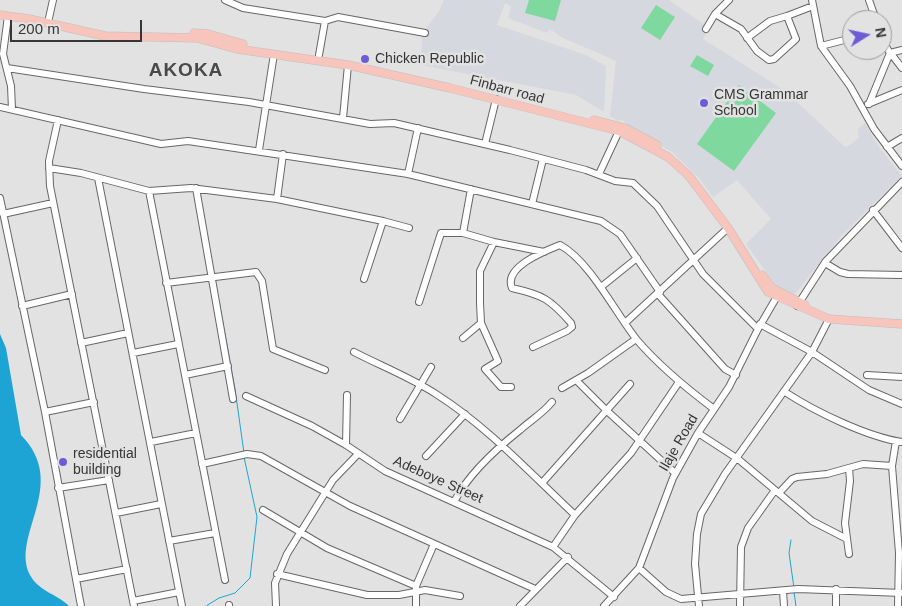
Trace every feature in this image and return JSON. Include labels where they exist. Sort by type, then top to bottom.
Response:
[{"type":"main road","name":"Finbarr road","points":[[0,10],[48,18],[107,32],[198,33],[239,44],[319,55],[608,123],[642,136],[671,153],[703,185],[769,285],[778,295]]},
{"type":"main road","name":"Finbarr road","points":[[4,16],[105,36],[197,38],[237,49],[384,70],[619,131],[652,147],[679,167],[699,187],[728,228],[764,287],[829,320],[902,324]]},
{"type":"main road","name":"Finbarr road","points":[[798,304],[840,317],[902,320]]},
{"type":"street","points":[[48,18],[53,0]]},
{"type":"street","points":[[225,0],[242,8],[325,21],[338,17],[425,33]]},
{"type":"street","points":[[706,29],[715,14],[729,0]]},
{"type":"street","points":[[747,38],[770,21],[787,16],[812,3],[821,46],[865,105],[887,147],[902,166]]},
{"type":"street","points":[[715,14],[741,29],[758,51],[769,60],[774,59],[796,40],[787,16]]},
{"type":"street","points":[[4,16],[3,54],[7,68],[12,109]]},
{"type":"street","points":[[319,55],[325,21]]},
{"type":"street","points":[[821,46],[842,41]]},
{"type":"street","points":[[260,150],[274,54]]},
{"type":"street","points":[[892,56],[902,68]]},
{"type":"street","points":[[865,105],[887,60]]},
{"type":"street","points":[[343,118],[348,65]]},
{"type":"street","points":[[7,68],[144,89],[266,104],[370,124],[394,123],[543,159],[599,174],[615,182],[630,182],[637,185],[657,206],[703,274],[759,326],[812,352],[869,390],[902,404]]},
{"type":"street","points":[[865,105],[902,90]]},
{"type":"street","points":[[485,144],[496,99]]},
{"type":"street","points":[[0,107],[161,144],[188,140],[408,174],[601,221],[616,230],[637,258],[659,293],[725,369],[736,375]]},
{"type":"street","points":[[58,120],[49,168],[53,203],[134,604],[179,592]]},
{"type":"street","points":[[408,174],[418,128]]},
{"type":"street","points":[[599,174],[619,131]]},
{"type":"street","points":[[887,147],[902,138]]},
{"type":"street","points":[[277,199],[283,154]]},
{"type":"street","points":[[532,204],[543,159]]},
{"type":"street","points":[[49,168],[149,191],[196,188],[277,199],[409,228]]},
{"type":"street","points":[[98,178],[182,606]]},
{"type":"street","points":[[798,304],[825,263],[873,210],[902,182]]},
{"type":"street","points":[[196,188],[213,276],[233,399]]},
{"type":"street","points":[[463,233],[471,189]]},
{"type":"street","points":[[149,191],[225,580]]},
{"type":"street","points":[[0,198],[45,412],[81,606]]},
{"type":"street","points":[[2,214],[53,203]]},
{"type":"street","points":[[873,210],[902,248]]},
{"type":"street","points":[[364,279],[383,221]]},
{"type":"street","points":[[624,323],[728,228]]},
{"type":"street","points":[[419,302],[441,232],[463,233],[494,242],[544,252]]},
{"type":"street","points":[[494,242],[480,271],[481,323],[498,361],[486,368],[486,372],[501,387],[511,386]]},
{"type":"street","points":[[533,347],[562,334],[572,326],[563,314],[541,295],[511,286],[514,270],[544,252],[558,246],[563,246],[601,287],[636,339],[679,382],[714,409]]},
{"type":"street","points":[[601,287],[637,258]]},
{"type":"street","points":[[825,263],[840,272],[848,274],[902,275]]},
{"type":"street","points":[[166,283],[253,270],[259,274],[273,349],[325,370]]},
{"type":"street","points":[[22,306],[72,294]]},
{"type":"street","name":"Ilaje Road","points":[[604,606],[639,568],[675,473],[736,375],[759,326],[778,295]]},
{"type":"street","points":[[699,606],[700,596],[695,564],[698,523],[708,501],[812,352],[829,320]]},
{"type":"street","points":[[463,338],[481,323]]},
{"type":"street","points":[[81,343],[128,333]]},
{"type":"street","points":[[562,388],[636,339]]},
{"type":"street","points":[[132,353],[178,344]]},
{"type":"street","points":[[354,352],[421,384],[465,414],[503,446],[575,514]]},
{"type":"street","points":[[185,375],[228,366]]},
{"type":"street","points":[[400,419],[431,367]]},
{"type":"street","points":[[867,375],[902,378]]},
{"type":"street","points":[[576,380],[675,473]]},
{"type":"street","points":[[553,547],[575,514],[619,468],[640,442],[679,382]]},
{"type":"street","points":[[542,483],[630,384]]},
{"type":"street","points":[[784,392],[814,409],[899,441],[892,466],[899,553],[900,593],[898,606]]},
{"type":"street","points":[[346,445],[347,395]]},
{"type":"street","name":"Adeboye Street","points":[[246,396],[290,415],[346,445],[374,466],[553,547],[568,557],[614,597]]},
{"type":"street","points":[[45,412],[94,402]]},
{"type":"street","points":[[454,502],[469,479],[526,424],[541,415],[552,402]]},
{"type":"street","points":[[426,456],[465,414]]},
{"type":"street","points":[[151,442],[196,434]]},
{"type":"street","points":[[698,434],[738,459],[812,521],[846,539]]},
{"type":"street","points":[[202,464],[244,454],[269,460],[350,506],[495,569],[535,589]]},
{"type":"street","points":[[276,606],[277,574],[326,491],[339,472],[358,454]]},
{"type":"street","points":[[740,606],[741,547],[748,528],[777,492],[797,477],[828,474],[873,464],[892,466]]},
{"type":"street","points":[[849,468],[850,481],[845,523],[849,554]]},
{"type":"street","points":[[58,488],[109,480]]},
{"type":"street","points":[[116,513],[161,504]]},
{"type":"street","points":[[263,510],[327,548],[416,589],[439,591],[460,596]]},
{"type":"street","points":[[169,541],[215,532]]},
{"type":"street","points":[[416,606],[416,589],[434,544]]},
{"type":"street","points":[[520,606],[568,557]]},
{"type":"street","points":[[639,568],[666,592],[683,599],[700,596],[798,589],[900,593]]},
{"type":"street","points":[[76,579],[127,569]]},
{"type":"street","points":[[277,574],[367,595],[399,595],[416,589]]},
{"type":"street","points":[[836,589],[836,606]]},
{"type":"street","points":[[784,606],[785,590]]},
{"type":"street","points":[[678,606],[683,599]]},
{"type":"shaded area","points":[[444,0],[669,0],[709,28],[703,39],[784,90],[844,146],[847,147],[859,138],[858,129],[865,123],[879,147],[902,176],[844,233],[794,295],[778,289],[746,244],[771,219],[737,180],[713,197],[699,178],[672,152],[635,131],[622,120],[618,121],[610,116],[616,61],[561,37],[550,29],[547,33],[508,18],[511,6],[505,3],[497,25],[586,55],[606,66],[604,112],[576,95],[421,65],[422,34],[439,11]]},
{"type":"green space","points":[[529,0],[561,0],[555,21],[525,13]]},
{"type":"green space","points":[[656,5],[675,17],[660,40],[641,28]]},
{"type":"green space","points":[[697,55],[714,65],[708,76],[690,66]]},
{"type":"green space","points":[[739,85],[776,113],[734,171],[697,144]]},
{"type":"water","points":[[0,334],[6,348],[21,435],[35,454],[40,472],[40,491],[27,543],[26,560],[30,575],[38,585],[69,606],[0,606]]},
{"type":"waterway","points":[[219,301],[235,389],[244,453]]},
{"type":"waterway","points":[[206,606],[219,598],[235,593],[250,578],[257,517],[244,457]]},
{"type":"waterway","points":[[791,540],[789,553],[794,588]]},
{"type":"waterway","points":[[794,592],[796,606]]},
{"type":"place","name":"Chicken Republic","points":[[365,59]]},
{"type":"place","name":"CMS Grammar School","points":[[704,103]]},
{"type":"place","name":"residential building","points":[[63,462]]},
{"type":"district","name":"AKOKA","points":[[186,71]]}]
